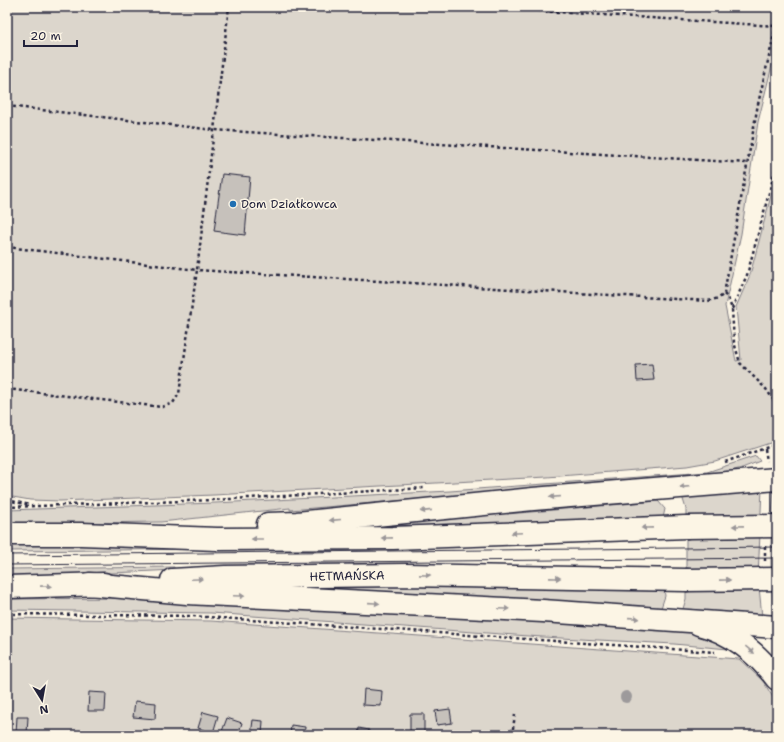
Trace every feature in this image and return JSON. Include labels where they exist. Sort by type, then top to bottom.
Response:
[{"type":"main road","points":[[132,536],[217,525],[297,523],[533,499],[722,474],[757,474],[769,456]]},
{"type":"main road","points":[[722,474],[777,479]]},
{"type":"main road","points":[[7,534],[232,539],[393,538],[686,527],[771,532]]},
{"type":"main road","name":"HETMAŃSKA","points":[[7,587],[225,577],[406,575],[686,580],[771,574]]},
{"type":"main road","points":[[88,584],[186,593],[543,611],[777,627]]},
{"type":"main road","points":[[690,622],[715,629],[738,642],[761,660],[777,679]]},
{"type":"path","points":[[7,389],[162,407],[173,403],[179,394],[197,270],[229,7]]},
{"type":"path","points":[[478,7],[776,26]]},
{"type":"path","points":[[7,248],[197,270],[708,301],[719,298],[724,294],[758,104],[777,22]]},
{"type":"path","points":[[7,106],[214,130],[747,163]]},
{"type":"path","points":[[732,309],[747,275],[777,163]]},
{"type":"path","points":[[724,294],[728,298],[732,309],[734,342],[740,363],[766,389],[777,405]]},
{"type":"path","points":[[722,474],[769,456],[777,444]]},
{"type":"path","points":[[7,507],[213,500],[426,488]]},
{"type":"path","points":[[7,500],[34,506]]},
{"type":"path","points":[[771,532],[771,574]]},
{"type":"path","points":[[7,614],[192,616],[718,652]]},
{"type":"path","points":[[512,735],[515,715]]},
{"type":"shaded area","points":[[7,7],[777,7],[777,45],[758,122],[741,234],[725,306],[736,361],[741,360],[736,307],[750,275],[777,173],[777,439],[773,442],[715,461],[687,466],[547,477],[214,495],[60,501],[30,500],[7,496]]},
{"type":"shaded area","points":[[756,456],[760,461],[723,473],[290,510],[290,508],[161,522],[7,524],[7,510],[215,503],[450,491],[707,472]]},
{"type":"shaded area","points":[[777,488],[777,617],[774,617],[771,537],[774,489]]},
{"type":"shaded area","points":[[762,489],[758,577],[762,617],[682,612],[686,599],[686,509],[682,496]]},
{"type":"shaded area","points":[[658,501],[665,509],[663,518],[479,525],[309,529],[506,511],[507,514]]},
{"type":"shaded area","points":[[7,544],[316,548],[7,551]]},
{"type":"shaded area","points":[[174,567],[175,570],[7,578],[7,569]]},
{"type":"shaded area","points":[[307,585],[664,589],[665,596],[661,608],[306,589]]},
{"type":"shaded area","points":[[138,598],[693,632],[739,650],[674,644],[542,637],[211,613],[7,610],[7,599]]},
{"type":"shaded area","points":[[7,618],[211,621],[739,659],[763,681],[777,704],[777,735],[7,735]]},
{"type":"building","name":"Dom Działkowca","points":[[222,174],[250,177],[245,235],[214,231]]},
{"type":"building","points":[[652,364],[654,380],[637,381],[636,365]]},
{"type":"building","points":[[364,689],[382,691],[381,706],[363,705]]},
{"type":"building","points":[[89,692],[106,693],[105,711],[88,711]]},
{"type":"building","points":[[135,701],[156,703],[155,719],[133,717]]},
{"type":"building","points":[[450,709],[452,723],[437,725],[435,711]]},
{"type":"building","points":[[203,712],[218,716],[213,733],[198,728]]},
{"type":"building","points":[[410,714],[424,714],[424,732],[410,731]]},
{"type":"building","points":[[17,717],[28,717],[27,734],[16,733]]},
{"type":"building","points":[[227,718],[242,723],[238,735],[221,734]]},
{"type":"building","points":[[253,720],[263,721],[262,735],[251,735]]},
{"type":"building","points":[[291,725],[305,727],[304,735],[290,735]]},
{"type":"building","points":[[359,728],[369,730],[368,735],[358,735]]},
{"type":"tram line","points":[[7,555],[777,547]]},
{"type":"tram line","points":[[7,565],[777,558]]},
{"type":"place","name":"Dom Działkowca","points":[[233,204]]}]
